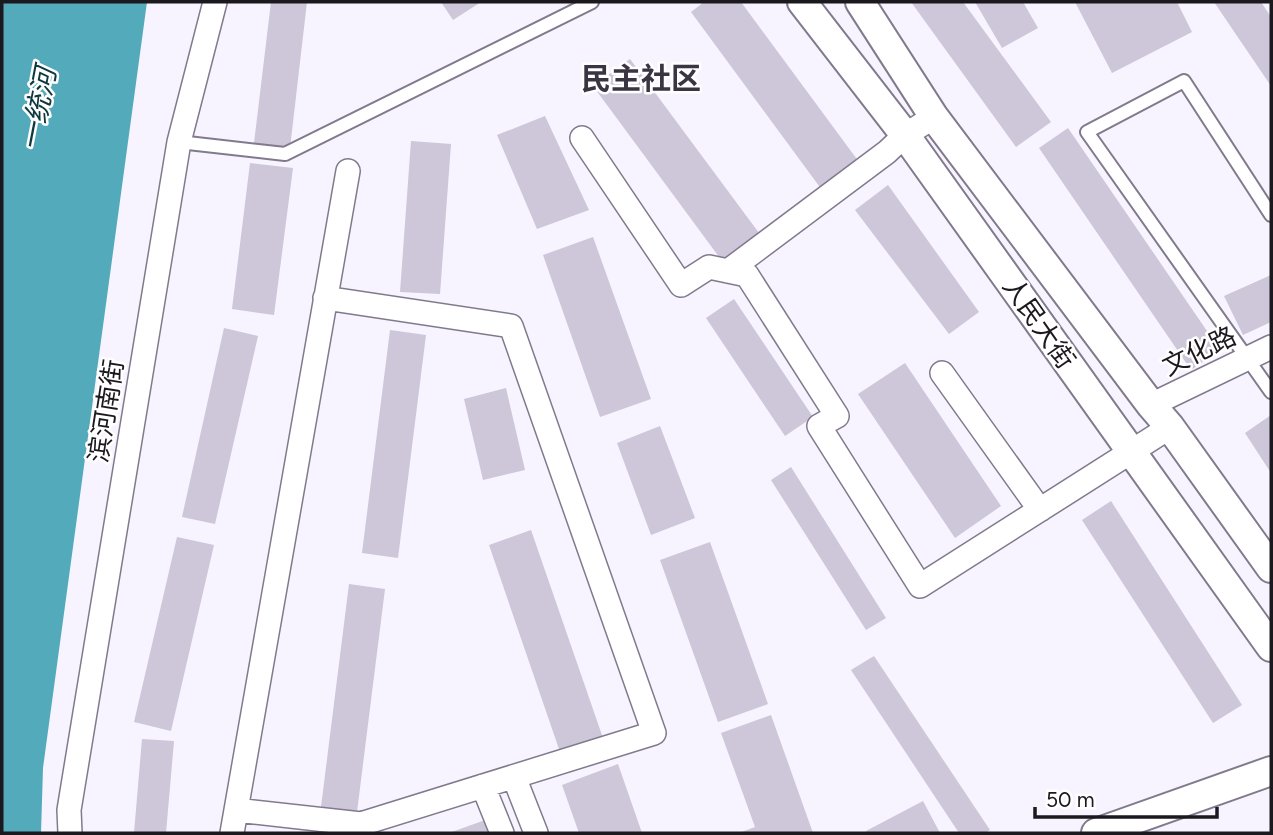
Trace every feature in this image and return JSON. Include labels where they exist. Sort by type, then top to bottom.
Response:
[{"type":"street","name":"滨河南街","points":[[70,833],[71,796],[179,142],[215,2]]},
{"type":"street","name":"人民大街","points":[[802,2],[905,135],[1271,647]]},
{"type":"street","name":"人民大街","points":[[860,2],[934,117],[1170,427],[1271,568]]},
{"type":"street","points":[[728,271],[887,152],[905,135],[934,117]]},
{"type":"street","points":[[582,138],[681,285],[709,267],[747,275],[837,415],[819,426],[920,586],[1170,427]]},
{"type":"street","points":[[232,833],[348,171]]},
{"type":"street","points":[[236,810],[361,824],[654,733],[511,326],[325,298]]},
{"type":"street","name":"文化路","points":[[1152,405],[1271,347]]},
{"type":"street","points":[[942,373],[1040,510]]},
{"type":"street","points":[[1096,833],[1271,771]]},
{"type":"street","points":[[514,776],[536,833]]},
{"type":"street","points":[[483,786],[502,833]]},
{"type":"lane","points":[[179,142],[285,153],[592,2]]},
{"type":"lane","points":[[1271,215],[1184,82],[1087,132],[1271,392]]},
{"type":"water","name":"一统河","points":[[2,2],[147,2],[43,768],[41,833],[2,833]]},
{"type":"building","points":[[271,2],[307,2],[290,148],[254,143]]},
{"type":"building","points":[[441,2],[481,2],[453,20]]},
{"type":"building","points":[[704,2],[741,2],[859,162],[822,190],[691,12]]},
{"type":"building","points":[[911,2],[963,2],[1051,122],[1016,147]]},
{"type":"building","points":[[975,2],[1023,2],[1038,28],[1002,48]]},
{"type":"building","points":[[1075,2],[1177,2],[1192,32],[1112,73]]},
{"type":"building","points":[[1214,2],[1261,2],[1271,17],[1271,86]]},
{"type":"building","points":[[630,59],[762,237],[725,265],[593,86]]},
{"type":"building","points":[[545,116],[589,210],[537,229],[497,135]]},
{"type":"building","points":[[1068,128],[1220,350],[1191,370],[1039,148]]},
{"type":"building","points":[[411,141],[451,144],[440,294],[400,292]]},
{"type":"building","points":[[250,163],[293,168],[274,315],[232,309]]},
{"type":"building","points":[[888,185],[979,312],[949,334],[855,210]]},
{"type":"building","points":[[593,237],[651,399],[600,417],[543,255]]},
{"type":"building","points":[[1271,275],[1271,322],[1243,335],[1224,296]]},
{"type":"building","points":[[734,299],[813,417],[785,436],[706,318]]},
{"type":"building","points":[[224,328],[258,336],[215,524],[182,517]]},
{"type":"building","points":[[390,330],[426,335],[398,558],[362,553]]},
{"type":"building","points":[[905,363],[1001,506],[955,538],[858,394]]},
{"type":"building","points":[[506,388],[525,470],[483,480],[464,399]]},
{"type":"building","points":[[1271,415],[1271,473],[1245,433]]},
{"type":"building","points":[[660,426],[695,518],[651,535],[617,443]]},
{"type":"building","points":[[791,467],[886,618],[866,630],[771,480]]},
{"type":"building","points":[[1111,501],[1242,705],[1213,723],[1082,520]]},
{"type":"building","points":[[531,530],[604,741],[561,755],[489,545]]},
{"type":"building","points":[[177,537],[214,545],[171,731],[134,722]]},
{"type":"building","points":[[710,542],[768,704],[718,722],[660,560]]},
{"type":"building","points":[[349,584],[385,589],[357,812],[321,807]]},
{"type":"building","points":[[874,656],[990,830],[985,833],[959,833],[851,670]]},
{"type":"building","points":[[771,715],[813,833],[739,833],[755,827],[721,733]]},
{"type":"building","points":[[142,739],[174,741],[166,833],[134,833]]},
{"type":"building","points":[[618,764],[642,833],[579,833],[562,785]]},
{"type":"building","points":[[923,801],[940,833],[867,833],[866,831]]},
{"type":"building","points":[[488,819],[493,833],[449,833]]},
{"type":"district","name":"民主社区","points":[[641,78]]}]
